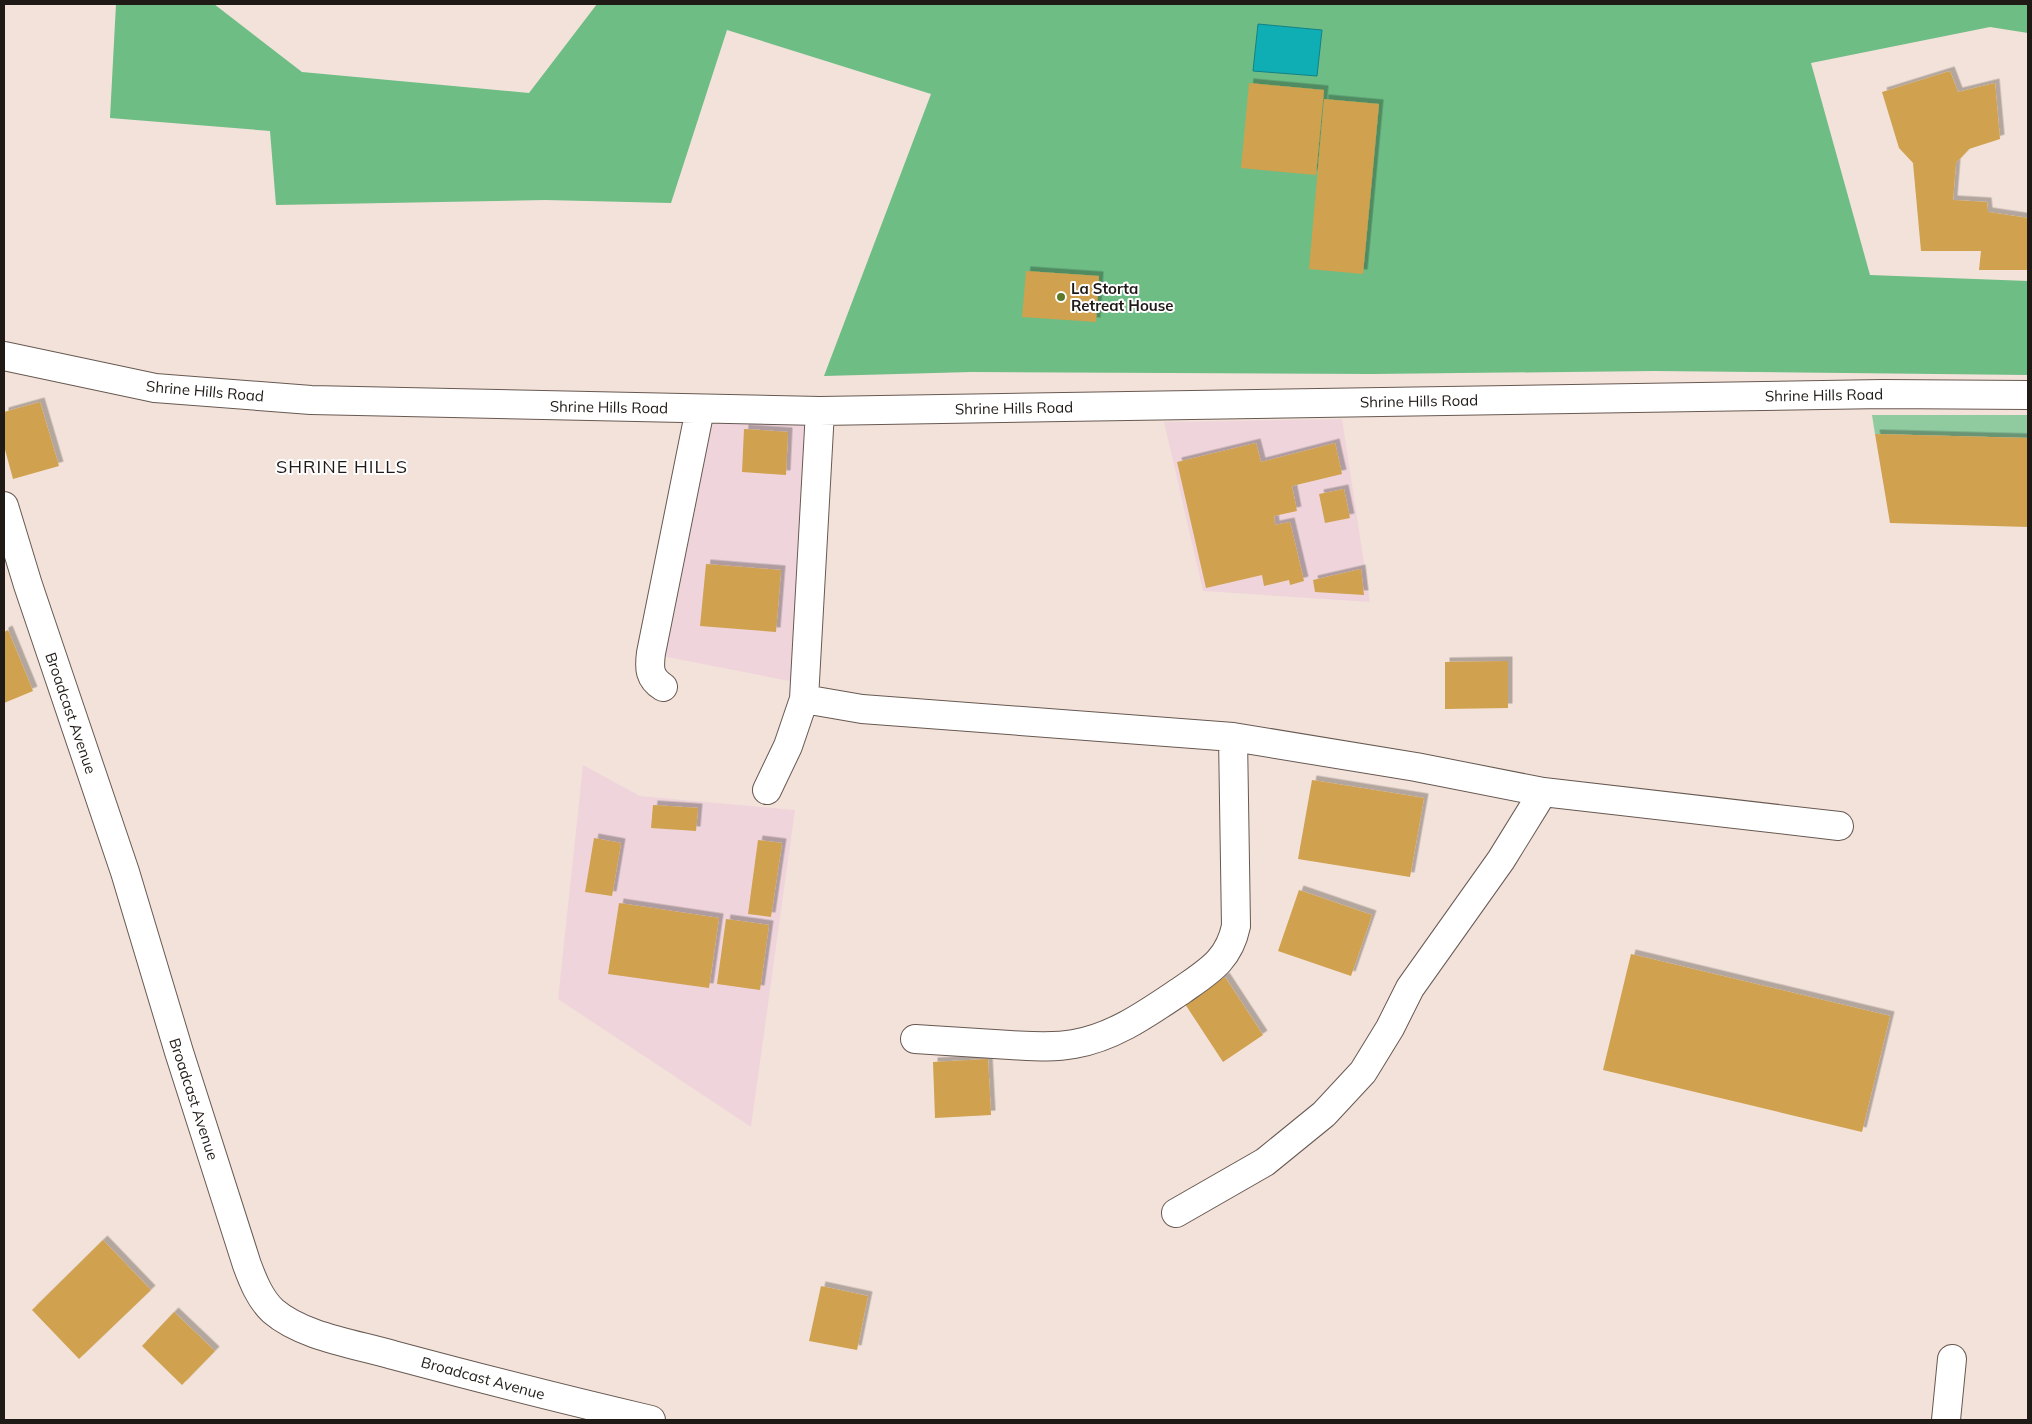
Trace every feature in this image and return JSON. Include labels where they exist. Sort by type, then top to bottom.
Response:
[{"type":"street","name":"Shrine Hills Road","points":[[4,356],[155,388],[311,400],[700,410],[820,411],[1863,394],[2028,395]]},
{"type":"street","points":[[663,687],[655,682],[649,669],[651,653],[700,410]]},
{"type":"street","points":[[767,790],[788,746],[804,699],[820,411]]},
{"type":"street","name":"Broadcast Avenue","points":[[4,506],[28,585],[125,872],[178,1052],[247,1265],[257,1289],[272,1310],[293,1324],[321,1335],[478,1378],[651,1420]]},
{"type":"street","points":[[804,699],[862,709],[1233,737],[1416,767],[1543,792],[1839,826]]},
{"type":"street","points":[[915,1040],[1044,1046],[1074,1044],[1111,1033],[1142,1016],[1206,973],[1223,958],[1233,942],[1236,926],[1233,737]]},
{"type":"street","points":[[1176,1213],[1266,1162],[1324,1114],[1362,1072],[1390,1028],[1410,988],[1501,860],[1543,792]]},
{"type":"street","points":[[1946,1420],[1952,1359]]},
{"type":"shaded area","points":[[705,415],[814,417],[799,683],[657,655]]},
{"type":"shaded area","points":[[1342,419],[1370,602],[1203,591],[1164,422]]},
{"type":"shaded area","points":[[583,765],[640,796],[795,810],[751,1127],[558,999]]},
{"type":"green space","points":[[116,4],[214,4],[302,72],[529,93],[597,4],[2028,4],[2028,33],[1990,27],[1811,63],[1870,275],[2028,281],[2028,375],[1654,371],[1371,374],[971,372],[824,376],[931,94],[727,30],[671,203],[545,200],[276,205],[270,131],[110,118]]},
{"type":"green space","points":[[1872,415],[2028,415],[2028,438],[1875,434]]},
{"type":"water","points":[[1258,24],[1322,30],[1317,76],[1253,71]]},
{"type":"building","points":[[1950,71],[1958,92],[1995,83],[2000,139],[1969,149],[1956,163],[1953,200],[1987,202],[1988,212],[2028,218],[2028,270],[1979,270],[1981,251],[1921,251],[1913,163],[1899,148],[1882,92]]},
{"type":"building","points":[[1249,83],[1324,90],[1316,175],[1241,168]]},
{"type":"building","points":[[1324,99],[1379,104],[1363,274],[1309,269]]},
{"type":"building","name":"La Storta Retreat House","points":[[1026,271],[1099,276],[1096,322],[1022,317]]},
{"type":"building","points":[[40,402],[59,466],[13,479],[4,446],[4,412]]},
{"type":"building","points":[[744,429],[788,432],[786,475],[742,472]]},
{"type":"building","points":[[1875,434],[2028,438],[2028,527],[1890,523]]},
{"type":"building","points":[[1256,443],[1261,462],[1335,443],[1342,474],[1292,486],[1297,511],[1274,516],[1275,525],[1290,522],[1304,581],[1290,585],[1289,580],[1264,586],[1262,575],[1206,588],[1177,462]]},
{"type":"building","points":[[1344,489],[1350,518],[1325,523],[1319,494]]},
{"type":"building","points":[[706,564],[781,570],[776,632],[700,626]]},
{"type":"building","points":[[1361,569],[1364,595],[1315,592],[1313,580]]},
{"type":"building","points":[[8,630],[33,691],[4,703],[4,632]]},
{"type":"building","points":[[1508,661],[1508,708],[1445,709],[1445,662]]},
{"type":"building","points":[[1312,780],[1424,798],[1410,877],[1298,859]]},
{"type":"building","points":[[653,805],[698,808],[696,831],[651,828]]},
{"type":"building","points":[[594,838],[621,843],[612,896],[585,892]]},
{"type":"building","points":[[758,840],[782,843],[771,917],[748,914]]},
{"type":"building","points":[[1299,890],[1372,915],[1351,976],[1278,951]]},
{"type":"building","points":[[619,903],[719,918],[709,988],[608,974]]},
{"type":"building","points":[[726,919],[769,925],[760,990],[717,984]]},
{"type":"building","points":[[1631,954],[1890,1016],[1862,1132],[1603,1070]]},
{"type":"building","points":[[1225,977],[1263,1035],[1223,1062],[1185,1004]]},
{"type":"building","points":[[988,1059],[991,1115],[935,1118],[933,1062]]},
{"type":"building","points":[[103,1240],[151,1290],[79,1359],[32,1310]]},
{"type":"building","points":[[821,1286],[868,1296],[857,1350],[809,1341]]},
{"type":"building","points":[[174,1312],[215,1351],[182,1385],[142,1346]]},
{"type":"place","name":"La Storta Retreat House","points":[[1061,297]]},
{"type":"district","name":"SHRINE HILLS","points":[[342,466]]}]
